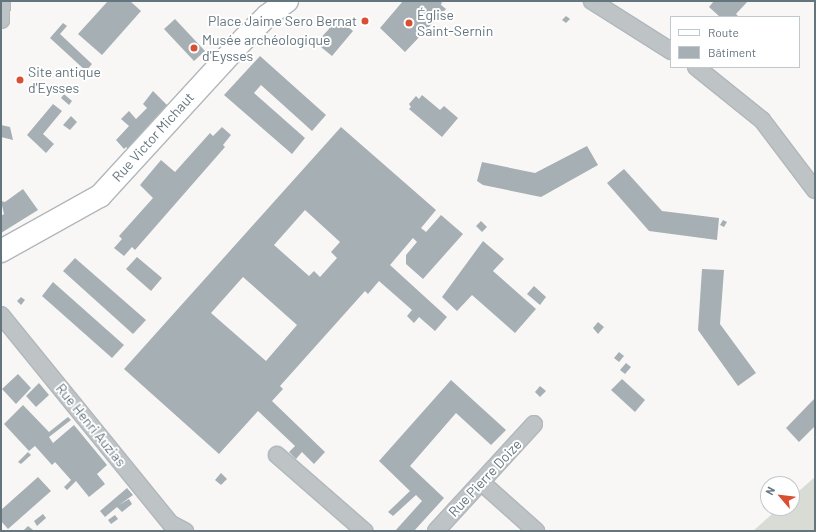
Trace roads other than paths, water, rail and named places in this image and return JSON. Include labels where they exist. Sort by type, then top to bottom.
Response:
[{"type":"street","points":[[1,20],[2,1]]},
{"type":"street","name":"Rue Victor Michaut","points":[[1,251],[100,196],[245,38],[267,16],[287,1]]},
{"type":"street","points":[[592,1],[670,50]]},
{"type":"street","points":[[697,68],[762,120],[815,190]]},
{"type":"street","name":"Rue Henri Auzias","points":[[1,315],[171,524],[185,531]]},
{"type":"street","name":"Rue Pierre Doize","points":[[436,531],[534,424]]},
{"type":"street","points":[[277,455],[364,531]]},
{"type":"street","points":[[481,482],[536,531]]},
{"type":"place","name":"Place Jaime Sero Bernat","points":[[365,21]]},
{"type":"place","name":"Église Saint-Sernin","points":[[409,23]]},
{"type":"place","name":"Musée archéologique d'Eysses","points":[[194,48]]},
{"type":"place","name":"Site antique d'Eysses","points":[[20,80]]}]
